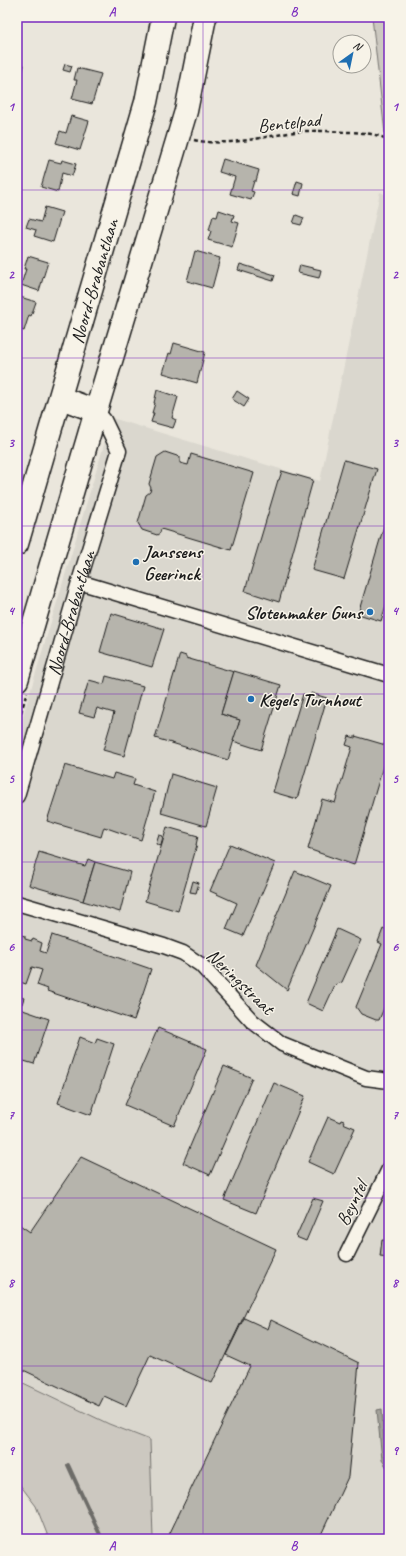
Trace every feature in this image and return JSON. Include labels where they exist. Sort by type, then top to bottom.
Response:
[{"type":"main road","name":"Noord-Brabantlaan","points":[[19,535],[61,398],[146,102],[163,17]]},
{"type":"main road","name":"Noord-Brabantlaan","points":[[17,680],[186,111],[205,17]]},
{"type":"main road","points":[[61,398],[96,411]]},
{"type":"street","name":"Noord-Brabantlaan","points":[[17,796],[79,582],[119,451],[104,420],[96,411]]},
{"type":"street","points":[[79,582],[389,675]]},
{"type":"street","name":"Neringstraat","points":[[17,903],[164,946],[183,954],[201,965],[252,1021],[282,1044],[366,1078],[389,1081]]},
{"type":"street","name":"Beyntel","points":[[347,1254],[389,1169]]},
{"type":"path","name":"Bentelpad","points":[[191,139],[212,142],[258,139],[295,132],[312,131],[362,133],[376,135],[389,140]]},
{"type":"shaded area","points":[[372,17],[389,17],[389,136],[385,134]]},
{"type":"shaded area","points":[[380,192],[389,196],[389,1539],[153,1539],[150,1440],[109,1424],[17,1379],[17,736],[112,418],[320,481]]},
{"type":"shaded area","points":[[17,1380],[109,1424],[150,1440],[153,1539],[49,1539],[36,1506],[17,1481]]},
{"type":"shaded area","points":[[382,1409],[385,1459],[389,1464],[389,1471],[382,1460],[377,1410]]},
{"type":"building","points":[[17,63],[24,65],[22,73],[17,72]]},
{"type":"building","points":[[65,64],[72,66],[70,72],[63,70]]},
{"type":"building","points":[[77,68],[101,74],[92,104],[72,99],[77,80],[74,80]]},
{"type":"building","points":[[71,116],[89,121],[80,150],[56,143],[60,131],[66,133]]},
{"type":"building","points":[[223,159],[259,170],[251,191],[254,192],[251,200],[230,194],[235,177],[219,172]]},
{"type":"building","points":[[49,160],[61,163],[62,160],[76,164],[72,176],[62,173],[58,192],[41,187]]},
{"type":"building","points":[[297,181],[303,183],[300,196],[293,194]]},
{"type":"building","points":[[45,207],[62,212],[53,242],[34,236],[36,230],[26,227],[29,219],[41,222]]},
{"type":"building","points":[[219,210],[234,215],[232,221],[239,223],[232,247],[208,240],[213,216],[217,217]]},
{"type":"building","points":[[296,215],[304,218],[301,225],[293,223]]},
{"type":"building","points":[[195,251],[220,258],[212,288],[187,281]]},
{"type":"building","points":[[28,256],[48,262],[39,291],[21,285]]},
{"type":"building","points":[[240,264],[275,275],[273,281],[238,270]]},
{"type":"building","points":[[300,265],[321,270],[319,278],[298,273]]},
{"type":"building","points":[[17,296],[36,302],[31,316],[29,315],[24,331],[17,329]]},
{"type":"building","points":[[174,343],[205,352],[197,383],[163,373],[169,353],[171,354]]},
{"type":"building","points":[[157,390],[178,397],[172,418],[176,420],[173,428],[151,422],[154,413],[152,413]]},
{"type":"building","points":[[237,391],[249,399],[244,407],[232,399]]},
{"type":"building","points":[[165,452],[180,457],[180,463],[188,465],[191,454],[254,473],[231,550],[161,529],[160,533],[157,535],[142,530],[138,523],[146,495],[150,492],[151,488],[149,484],[157,457]]},
{"type":"building","points":[[344,460],[377,469],[344,579],[312,570]]},
{"type":"building","points":[[282,471],[313,480],[279,602],[245,591]]},
{"type":"building","points":[[389,509],[389,596],[381,621],[358,614]]},
{"type":"building","points":[[111,613],[164,629],[152,667],[100,652]]},
{"type":"building","points":[[180,654],[186,656],[186,658],[234,672],[221,714],[240,720],[228,760],[155,738]]},
{"type":"building","name":"Kegels Turnhout","points":[[234,671],[281,685],[261,750],[233,741],[240,720],[221,714]]},
{"type":"building","points":[[106,676],[143,686],[124,756],[103,750],[114,713],[97,708],[94,717],[79,713],[89,680],[104,684]]},
{"type":"building","points":[[311,693],[327,698],[297,799],[273,792],[303,694],[310,696]]},
{"type":"building","points":[[349,736],[355,738],[355,736],[389,746],[354,865],[308,849],[322,799],[335,803],[352,747],[346,745]]},
{"type":"building","points":[[65,765],[112,779],[114,773],[135,779],[133,785],[155,792],[141,840],[104,827],[101,837],[47,821]]},
{"type":"building","points":[[171,774],[217,788],[206,826],[161,813]]},
{"type":"building","points":[[167,827],[198,836],[197,845],[178,911],[145,901]]},
{"type":"building","points":[[159,835],[163,836],[161,846],[156,844]]},
{"type":"building","points":[[230,844],[275,863],[243,936],[226,929],[237,903],[210,891]]},
{"type":"building","points":[[39,852],[85,866],[88,859],[95,862],[83,901],[29,885]]},
{"type":"building","points":[[95,862],[130,872],[120,912],[83,901]]},
{"type":"building","points":[[295,871],[331,886],[287,990],[256,965]]},
{"type":"building","points":[[193,881],[199,883],[196,893],[190,892]]},
{"type":"building","points":[[337,929],[361,940],[342,982],[335,985],[323,1011],[306,1003]]},
{"type":"building","points":[[383,929],[389,932],[389,996],[379,1020],[376,1020],[361,1014],[356,1007],[382,944],[378,942]]},
{"type":"building","points":[[17,934],[25,936],[25,939],[32,941],[33,939],[42,943],[40,951],[46,953],[52,935],[151,969],[134,1020],[47,991],[48,989],[37,985],[42,970],[32,967],[26,984],[17,981]]},
{"type":"building","points":[[17,996],[24,998],[22,1004],[17,1001]]},
{"type":"building","points":[[17,1008],[49,1019],[34,1064],[17,1059]]},
{"type":"building","points":[[158,1028],[207,1049],[174,1126],[125,1105]]},
{"type":"building","points":[[80,1037],[95,1043],[97,1038],[114,1044],[91,1115],[58,1103]]},
{"type":"building","points":[[224,1066],[252,1078],[210,1175],[183,1163]]},
{"type":"building","points":[[274,1083],[305,1096],[256,1213],[224,1200]]},
{"type":"building","points":[[328,1117],[340,1122],[341,1120],[344,1121],[343,1123],[355,1128],[334,1174],[308,1162]]},
{"type":"building","points":[[81,1157],[276,1249],[212,1383],[150,1355],[126,1406],[104,1396],[99,1406],[17,1367],[17,1223],[30,1232]]},
{"type":"building","points":[[313,1198],[323,1201],[306,1241],[296,1237]]},
{"type":"building","points":[[382,1240],[389,1241],[389,1257],[380,1256]]},
{"type":"building","points":[[244,1318],[268,1329],[271,1320],[359,1363],[348,1477],[319,1539],[167,1539],[250,1366],[226,1355]]},
{"type":"waterway","points":[[68,1465],[102,1539]]},
{"type":"place","name":"Janssens Geerinck","points":[[136,562]]},
{"type":"place","name":"Slotenmaker Guns","points":[[370,612]]},
{"type":"place","name":"Kegels Turnhout","points":[[251,699]]}]
